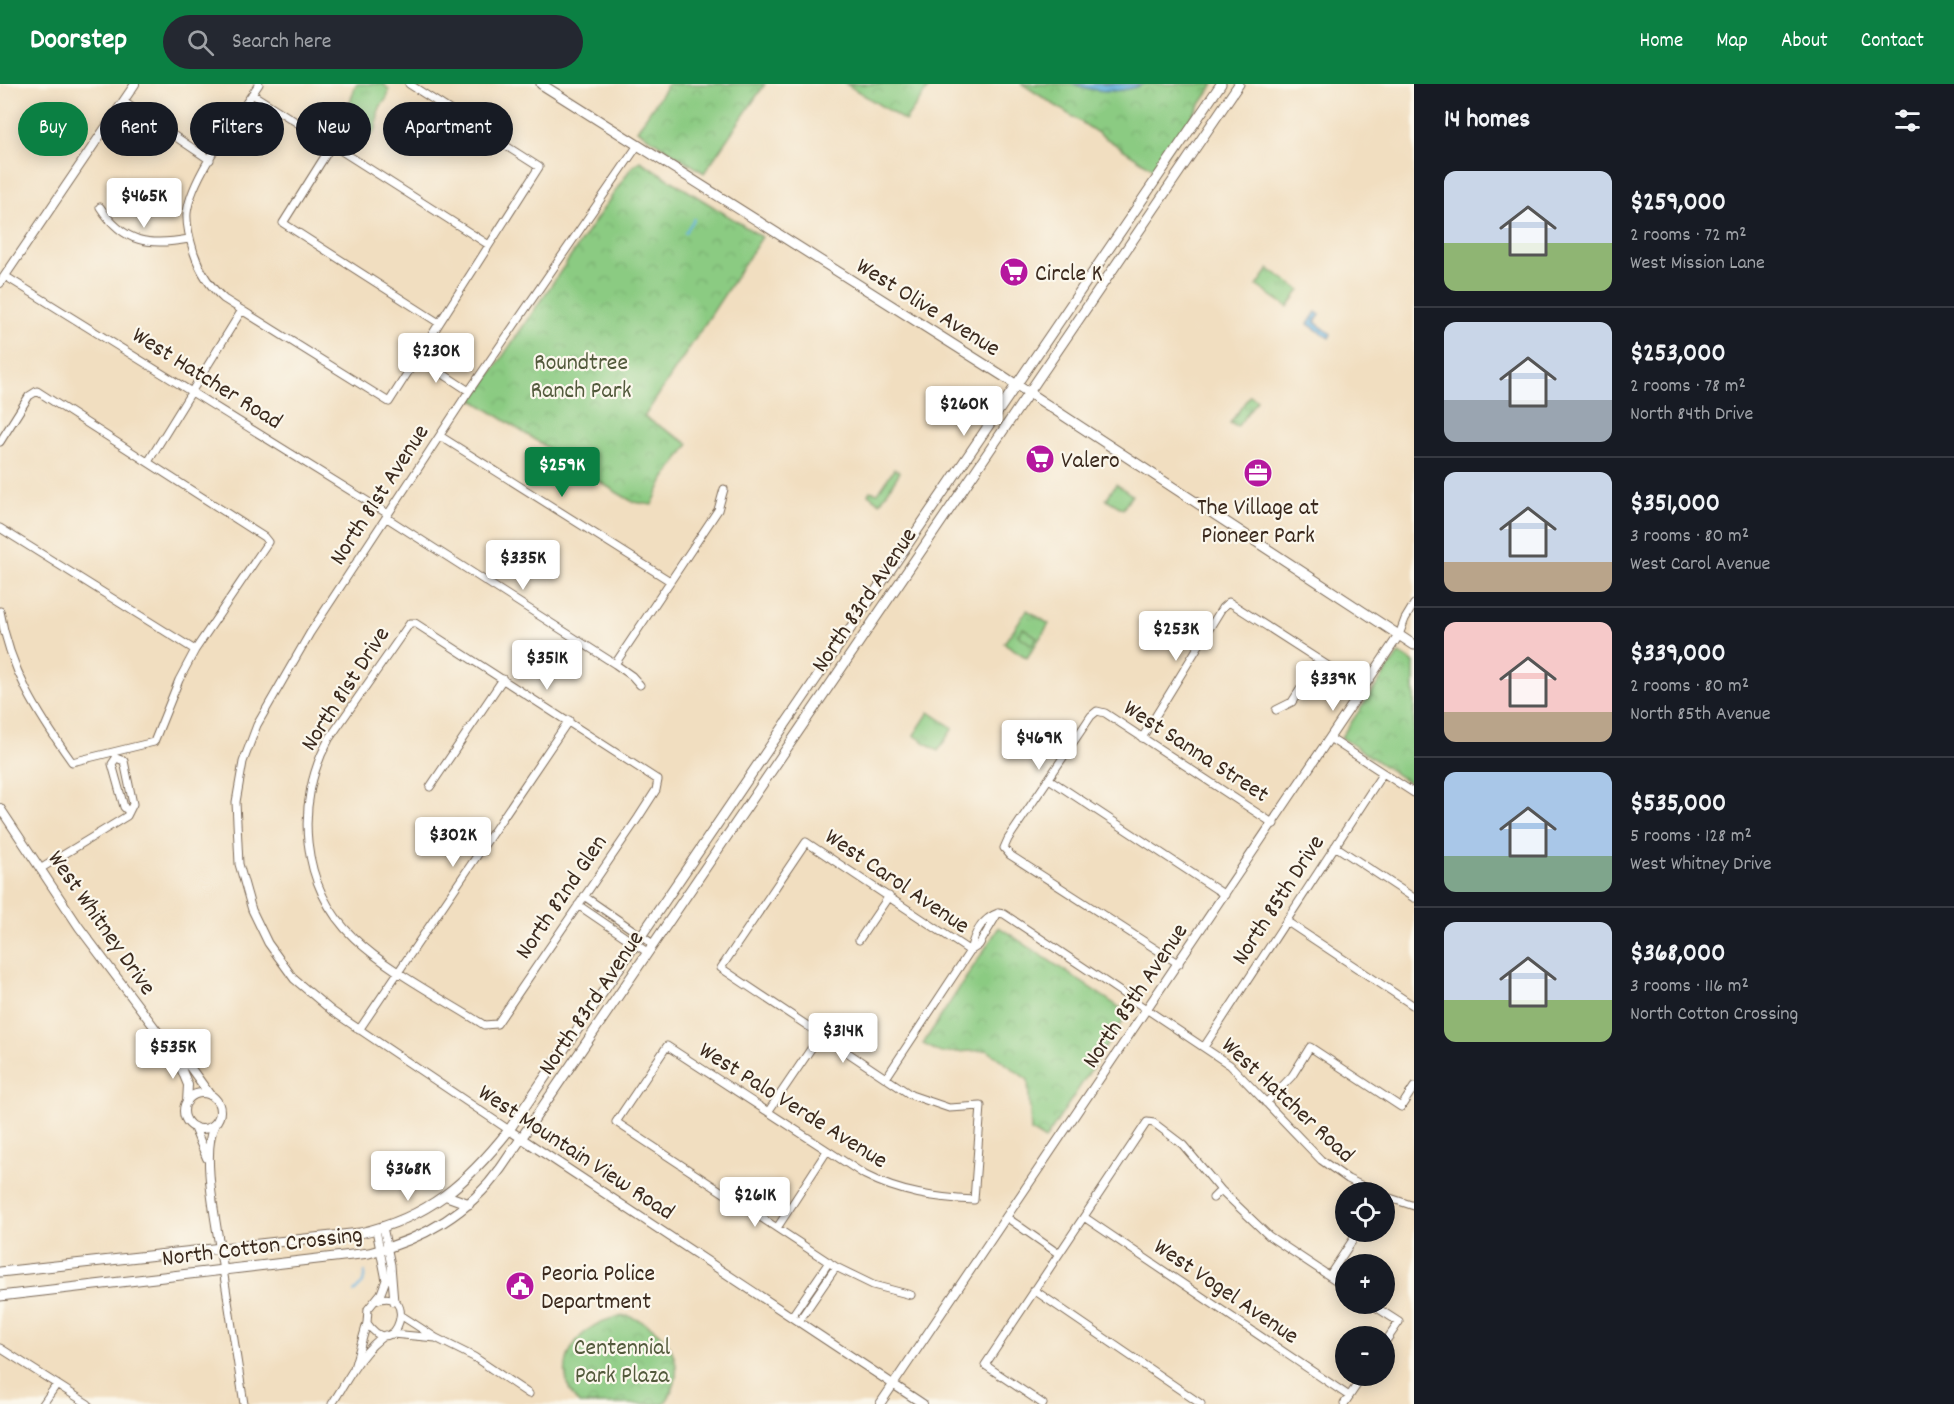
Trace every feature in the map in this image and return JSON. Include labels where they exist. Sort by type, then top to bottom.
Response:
[{"type":"main road","name":"West Olive Avenue","points":[[541,84],[1027,392],[1414,645]]},
{"type":"main road","name":"North 83rd Avenue","points":[[509,1130],[1221,84]]},
{"type":"main road","name":"North 83rd Avenue","points":[[521,1138],[1027,392],[1239,84]]},
{"type":"main road","points":[[1151,186],[1163,194]]},
{"type":"main road","points":[[905,548],[916,556]]},
{"type":"main road","name":"North Cotton Crossing","points":[[0,1272],[319,1239],[380,1228],[418,1213],[447,1196],[478,1169],[509,1130]]},
{"type":"main road","name":"North Cotton Crossing","points":[[0,1296],[223,1269],[331,1259],[384,1249],[427,1232],[469,1204],[492,1180],[521,1138]]},
{"type":"main road","points":[[447,1196],[469,1204]]},
{"type":"street","points":[[124,102],[135,84]]},
{"type":"street","points":[[259,84],[198,180],[187,211],[189,240],[197,262],[210,285],[242,310],[389,402],[539,167],[409,84]]},
{"type":"street","points":[[252,94],[296,122]]},
{"type":"street","points":[[2,279],[100,137]]},
{"type":"street","points":[[178,138],[210,160]]},
{"type":"street","name":"North 81st Avenue","points":[[247,895],[239,864],[235,821],[239,783],[249,743],[266,707],[310,633],[469,391],[638,145]]},
{"type":"street","points":[[325,156],[283,223],[439,322]]},
{"type":"street","points":[[349,156],[489,245]]},
{"type":"street","points":[[100,207],[107,218],[122,231],[142,242],[165,244],[189,240]]},
{"type":"street","name":"West Hatcher Road","points":[[2,279],[191,390],[615,664],[640,685]]},
{"type":"street","points":[[148,462],[242,310]]},
{"type":"street","points":[[417,357],[469,391]]},
{"type":"street","points":[[0,442],[29,396],[37,392],[264,537],[268,542],[195,650],[179,680],[154,742],[115,755],[72,762],[29,695],[6,646],[0,611]]},
{"type":"street","points":[[440,436],[670,581]]},
{"type":"street","points":[[615,664],[718,510],[724,489]]},
{"type":"street","points":[[0,528],[195,650]]},
{"type":"street","points":[[1142,738],[1222,608],[1229,602],[1364,689]]},
{"type":"street","name":"North 85th Avenue","points":[[880,1404],[1331,739],[1399,635],[1414,604]]},
{"type":"street","name":"North 81st Drive","points":[[491,1026],[484,1025],[367,950],[348,932],[330,907],[310,863],[307,830],[310,785],[319,759],[335,731],[410,623],[415,623],[503,679]]},
{"type":"street","points":[[1275,710],[1292,702],[1319,660]]},
{"type":"street","points":[[359,1030],[569,720],[503,679],[430,787]]},
{"type":"street","name":"West Sanna Street","points":[[1049,779],[1097,711],[1274,824]]},
{"type":"street","name":"North 82nd Glen","points":[[491,1026],[496,1024],[578,905],[657,785],[655,776],[569,720]]},
{"type":"street","points":[[1331,739],[1414,793]]},
{"type":"street","points":[[40,869],[122,820],[129,812],[133,804],[130,784],[124,761],[115,755]]},
{"type":"street","points":[[115,755],[112,764],[124,807],[129,812]]},
{"type":"street","name":"North 85th Drive","points":[[1204,1047],[1383,773]]},
{"type":"street","points":[[1179,964],[1010,855],[1004,848],[1049,779],[1225,895]]},
{"type":"street","name":"West Whitney Drive","points":[[0,808],[79,927],[176,1056],[187,1078],[185,1117],[194,1127],[208,1159]]},
{"type":"street","name":"West Carol Avenue","points":[[821,1034],[721,968],[806,842],[970,951]]},
{"type":"street","points":[[1335,846],[1414,898]]},
{"type":"street","name":"West Mountain View Road","points":[[247,895],[268,943],[294,979],[323,1004],[922,1404]]},
{"type":"street","points":[[584,896],[653,944]]},
{"type":"street","points":[[859,940],[889,896]]},
{"type":"street","points":[[578,905],[647,952]]},
{"type":"street","name":"West Hatcher Road","points":[[970,951],[973,937],[985,920],[998,913],[1005,914],[1230,1065],[1321,1160],[1354,1182]]},
{"type":"street","points":[[1286,921],[1414,1006]]},
{"type":"street","points":[[768,1112],[821,1034],[886,1078],[970,951]]},
{"type":"street","name":"West Palo Verde Avenue","points":[[777,1228],[616,1122],[667,1046],[827,1151],[887,1186],[919,1195],[974,1200],[981,1106],[950,1108],[935,1105],[911,1095],[886,1078]]},
{"type":"street","points":[[1266,1103],[1292,1076],[1310,1047],[1401,1107],[1414,1087]]},
{"type":"street","name":"West Whitney Drive","points":[[176,1056],[190,1067],[220,1108],[211,1131],[208,1159],[223,1269]]},
{"type":"street","points":[[187,1102],[200,1094],[210,1095]]},
{"type":"street","points":[[1043,1404],[985,1365],[1148,1122],[1154,1123],[1183,1145],[1221,1190],[1269,1236],[1335,1280]]},
{"type":"street","points":[[194,1127],[202,1129],[215,1124]]},
{"type":"street","points":[[827,1151],[777,1228],[836,1267],[873,1285],[911,1294]]},
{"type":"street","points":[[1213,1198],[1221,1190]]},
{"type":"street","points":[[1395,1200],[1414,1206]]},
{"type":"street","points":[[1006,1217],[1059,1254]]},
{"type":"street","name":"West Vogel Avenue","points":[[1084,1217],[1349,1396]]},
{"type":"street","points":[[380,1228],[394,1302],[402,1316],[436,1338],[474,1357],[530,1394]]},
{"type":"street","points":[[1329,1276],[1351,1242]]},
{"type":"street","points":[[354,1368],[367,1323],[368,1309],[386,1280],[384,1249]]},
{"type":"street","points":[[795,1318],[829,1262]]},
{"type":"street","points":[[795,1318],[836,1267]]},
{"type":"street","points":[[223,1269],[244,1404]]},
{"type":"street","points":[[1034,1290],[1201,1404]]},
{"type":"street","points":[[375,1301],[385,1299],[394,1302]]},
{"type":"street","points":[[1387,1314],[1399,1322],[1395,1328]]},
{"type":"street","points":[[332,1404],[354,1368],[372,1345],[399,1327],[402,1316]]},
{"type":"street","points":[[367,1323],[375,1332],[436,1338]]},
{"type":"street","points":[[0,1348],[88,1404]]},
{"type":"street","points":[[43,1404],[57,1383]]},
{"type":"street","points":[[1344,1404],[1356,1386]]},
{"type":"green space","points":[[356,84],[384,84],[389,90],[379,110],[376,129],[371,136],[371,102],[350,102]]},
{"type":"green space","points":[[668,84],[765,84],[704,173],[637,130]]},
{"type":"green space","points":[[846,84],[931,84],[905,121]]},
{"type":"green space","points":[[1022,84],[1214,84],[1155,170]]},
{"type":"green space","name":"Roundtree Ranch Park","points":[[640,161],[762,237],[644,417],[689,444],[664,479],[652,505],[633,502],[473,400],[631,168]]},
{"type":"green space","points":[[1269,269],[1300,290],[1288,307],[1257,286]]},
{"type":"green space","points":[[1250,395],[1257,400],[1237,427],[1230,423]]},
{"type":"green space","points":[[894,469],[900,472],[880,503],[868,494],[870,491],[878,493]]},
{"type":"green space","points":[[1116,484],[1132,495],[1123,509],[1106,499]]},
{"type":"green space","points":[[1027,610],[1049,624],[1027,658],[1004,643]]},
{"type":"green space","points":[[1023,628],[1037,637],[1032,645],[1018,635]]},
{"type":"green space","points":[[1399,653],[1414,663],[1414,786],[1341,737]]},
{"type":"green space","points":[[929,712],[953,728],[938,751],[914,735]]},
{"type":"green space","points":[[999,927],[1128,1013],[1045,1140],[1031,1131],[1028,1080],[987,1050],[941,1053],[923,1044]]},
{"type":"green space","name":"Centennial Park Plaza","points":[[627,1316],[641,1321],[664,1338],[676,1363],[676,1376],[672,1390],[664,1404],[579,1404],[569,1389],[566,1374],[567,1360],[573,1346],[595,1325]]},
{"type":"water","points":[[1073,84],[1144,84],[1108,91]]},
{"type":"water","points":[[1316,312],[1320,315],[1315,322],[1331,334],[1329,338],[1308,324]]},
{"type":"waterway","points":[[685,233],[694,219]]},
{"type":"waterway","points":[[354,1292],[363,1283],[365,1272]]},
{"type":"place","name":"Circle K","points":[[1014,272]]},
{"type":"place","name":"Valero","points":[[1040,459]]},
{"type":"place","name":"The Village at Pioneer Park","points":[[1258,473]]},
{"type":"place","name":"Peoria Police Department","points":[[520,1286]]}]
